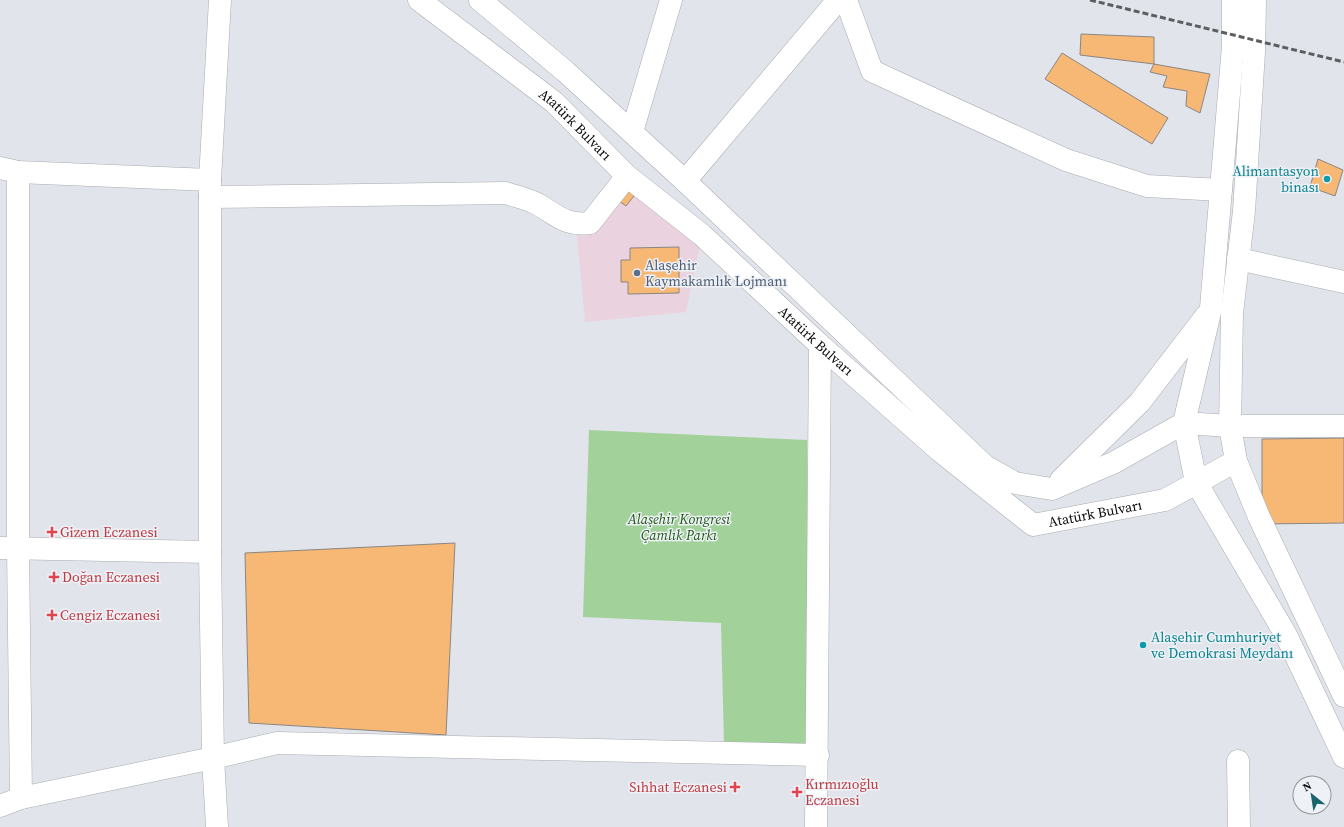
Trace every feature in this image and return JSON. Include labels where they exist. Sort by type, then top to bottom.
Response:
[{"type":"street","points":[[217,827],[213,758],[210,552],[210,188],[220,0]]},
{"type":"street","name":"Atatürk Bulvarı","points":[[419,0],[554,102],[627,176],[702,235],[820,345],[940,451],[1033,525],[1165,500],[1236,460]]},
{"type":"street","name":"Atatürk Bulvarı","points":[[480,0],[566,72],[632,132],[985,466],[1015,483],[1052,489]]},
{"type":"street","points":[[632,132],[671,0]]},
{"type":"street","points":[[685,181],[838,0]]},
{"type":"street","points":[[846,0],[872,71],[1066,160],[1147,186],[1221,190]]},
{"type":"street","points":[[1233,0],[1233,46],[1221,190],[1221,311],[1230,426],[1236,460],[1259,517],[1341,684]]},
{"type":"street","points":[[1255,0],[1254,60],[1244,211],[1238,259],[1184,423],[1196,482],[1286,635],[1344,757]]},
{"type":"street","points":[[21,798],[9,548],[9,170],[210,188],[506,193],[537,204],[564,221],[576,225],[590,223],[627,176]]},
{"type":"street","points":[[1238,259],[1344,282]]},
{"type":"street","points":[[1052,489],[1140,402],[1221,311]]},
{"type":"street","points":[[816,827],[818,755],[820,345]]},
{"type":"street","points":[[1052,489],[1113,463],[1184,423],[1230,426],[1344,426]]},
{"type":"street","points":[[9,548],[210,552]]},
{"type":"street","points":[[0,806],[21,798],[213,758],[277,743],[818,755]]},
{"type":"street","points":[[1238,761],[1239,827]]},
{"type":"shaded area","name":"Alaşehir Kaymakamlık Lojmanı","points":[[627,176],[702,235],[686,312],[585,322],[576,225]]},
{"type":"green space","name":"Alaşehir Kongresi Çamlık Parkı","points":[[589,430],[807,440],[811,744],[724,744],[721,623],[583,617]]},
{"type":"building","points":[[1081,34],[1154,37],[1154,64],[1080,55]]},
{"type":"building","points":[[1062,53],[1168,118],[1152,144],[1045,79]]},
{"type":"building","points":[[1154,64],[1210,74],[1200,113],[1186,106],[1187,91],[1163,87],[1167,76],[1150,72]]},
{"type":"building","name":"Alimantasyon binası","points":[[1318,159],[1343,170],[1335,196],[1310,187]]},
{"type":"building","points":[[641,187],[626,206],[612,196]]},
{"type":"building","name":"Alaşehir Kaymakamlık Lojmanı","points":[[679,247],[679,293],[628,294],[628,282],[621,282],[621,260],[630,260],[630,248]]},
{"type":"building","points":[[1344,438],[1344,523],[1262,524],[1262,439]]},
{"type":"building","points":[[455,543],[446,735],[249,723],[245,553]]},
{"type":"railway","points":[[1090,0],[1344,62]]},
{"type":"place","name":"Alimantasyon binası","points":[[1327,179]]},
{"type":"place","name":"Alaşehir Kaymakamlık Lojmanı","points":[[637,273]]},
{"type":"place","name":"Gizem Eczanesi","points":[[52,532]]},
{"type":"place","name":"Doğan Eczanesi","points":[[54,577]]},
{"type":"place","name":"Cengiz Eczanesi","points":[[52,615]]},
{"type":"place","name":"Alaşehir Cumhuriyet ve Demokrasi Meydanı","points":[[1143,645]]},
{"type":"place","name":"Sıhhat Eczanesi","points":[[735,787]]},
{"type":"place","name":"Kırmızıoğlu Eczanesi","points":[[797,792]]}]
